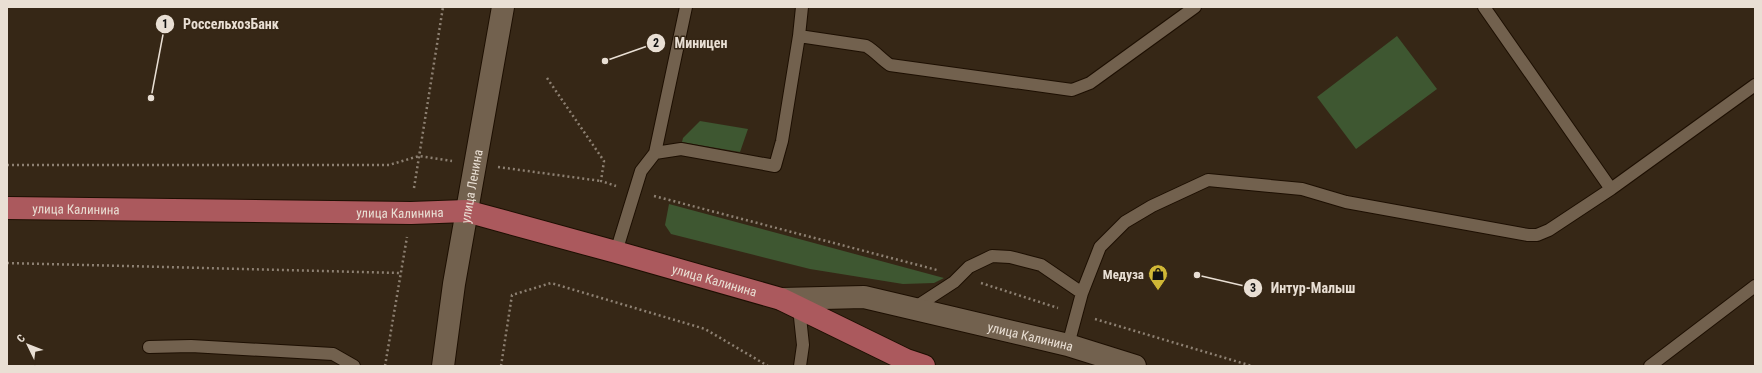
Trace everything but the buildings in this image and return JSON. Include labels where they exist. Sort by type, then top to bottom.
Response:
[{"type":"main road","name":"улица Калинина","points":[[7,208],[411,212],[466,211],[616,252],[790,303],[906,360],[924,366]]},
{"type":"street","name":"улица Ленина","points":[[443,366],[466,211],[503,7]]},
{"type":"street","name":"улица Калинина","points":[[790,303],[864,297],[1068,345],[1135,366]]},
{"type":"lane","points":[[616,252],[641,171],[655,154],[686,7]]},
{"type":"lane","points":[[655,154],[681,150],[775,166],[782,141],[799,36],[802,7]]},
{"type":"lane","points":[[799,36],[866,46],[873,50],[882,60],[890,65],[1072,90],[1090,83],[1195,7]]},
{"type":"lane","points":[[1484,7],[1611,189]]},
{"type":"lane","points":[[1068,345],[1082,293],[1100,247],[1125,222],[1152,206],[1208,180],[1302,188],[1346,202],[1528,235],[1537,235],[1548,230],[1611,189],[1755,85]]},
{"type":"lane","points":[[914,308],[954,282],[969,267],[992,256],[1010,257],[1041,265],[1082,293]]},
{"type":"lane","points":[[1650,366],[1755,286]]},
{"type":"lane","points":[[790,303],[803,344],[800,366]]},
{"type":"lane","points":[[149,348],[190,346],[333,354],[354,366]]},
{"type":"path","points":[[7,165],[389,165],[419,156],[443,7]]},
{"type":"path","points":[[548,78],[604,161],[601,182]]},
{"type":"path","points":[[532,171],[601,182],[960,276],[1076,314],[1252,366]]},
{"type":"path","points":[[7,263],[401,273],[385,366]]},
{"type":"path","points":[[501,366],[512,295],[551,283],[705,329],[768,366]]},
{"type":"green space","points":[[1397,36],[1437,89],[1356,149],[1317,97]]},
{"type":"green space","points":[[700,121],[748,129],[740,152],[682,142],[683,138]]},
{"type":"green space","points":[[669,204],[944,278],[934,283],[903,284],[810,269],[671,234],[665,225]]},
{"type":"place","name":"Миницен","points":[[605,61]]},
{"type":"place","name":"РоссельхозБанк","points":[[151,98]]},
{"type":"place","name":"Интур-Малыш","points":[[1197,275]]},
{"type":"place","name":"Медуза","points":[[1158,291]]}]
